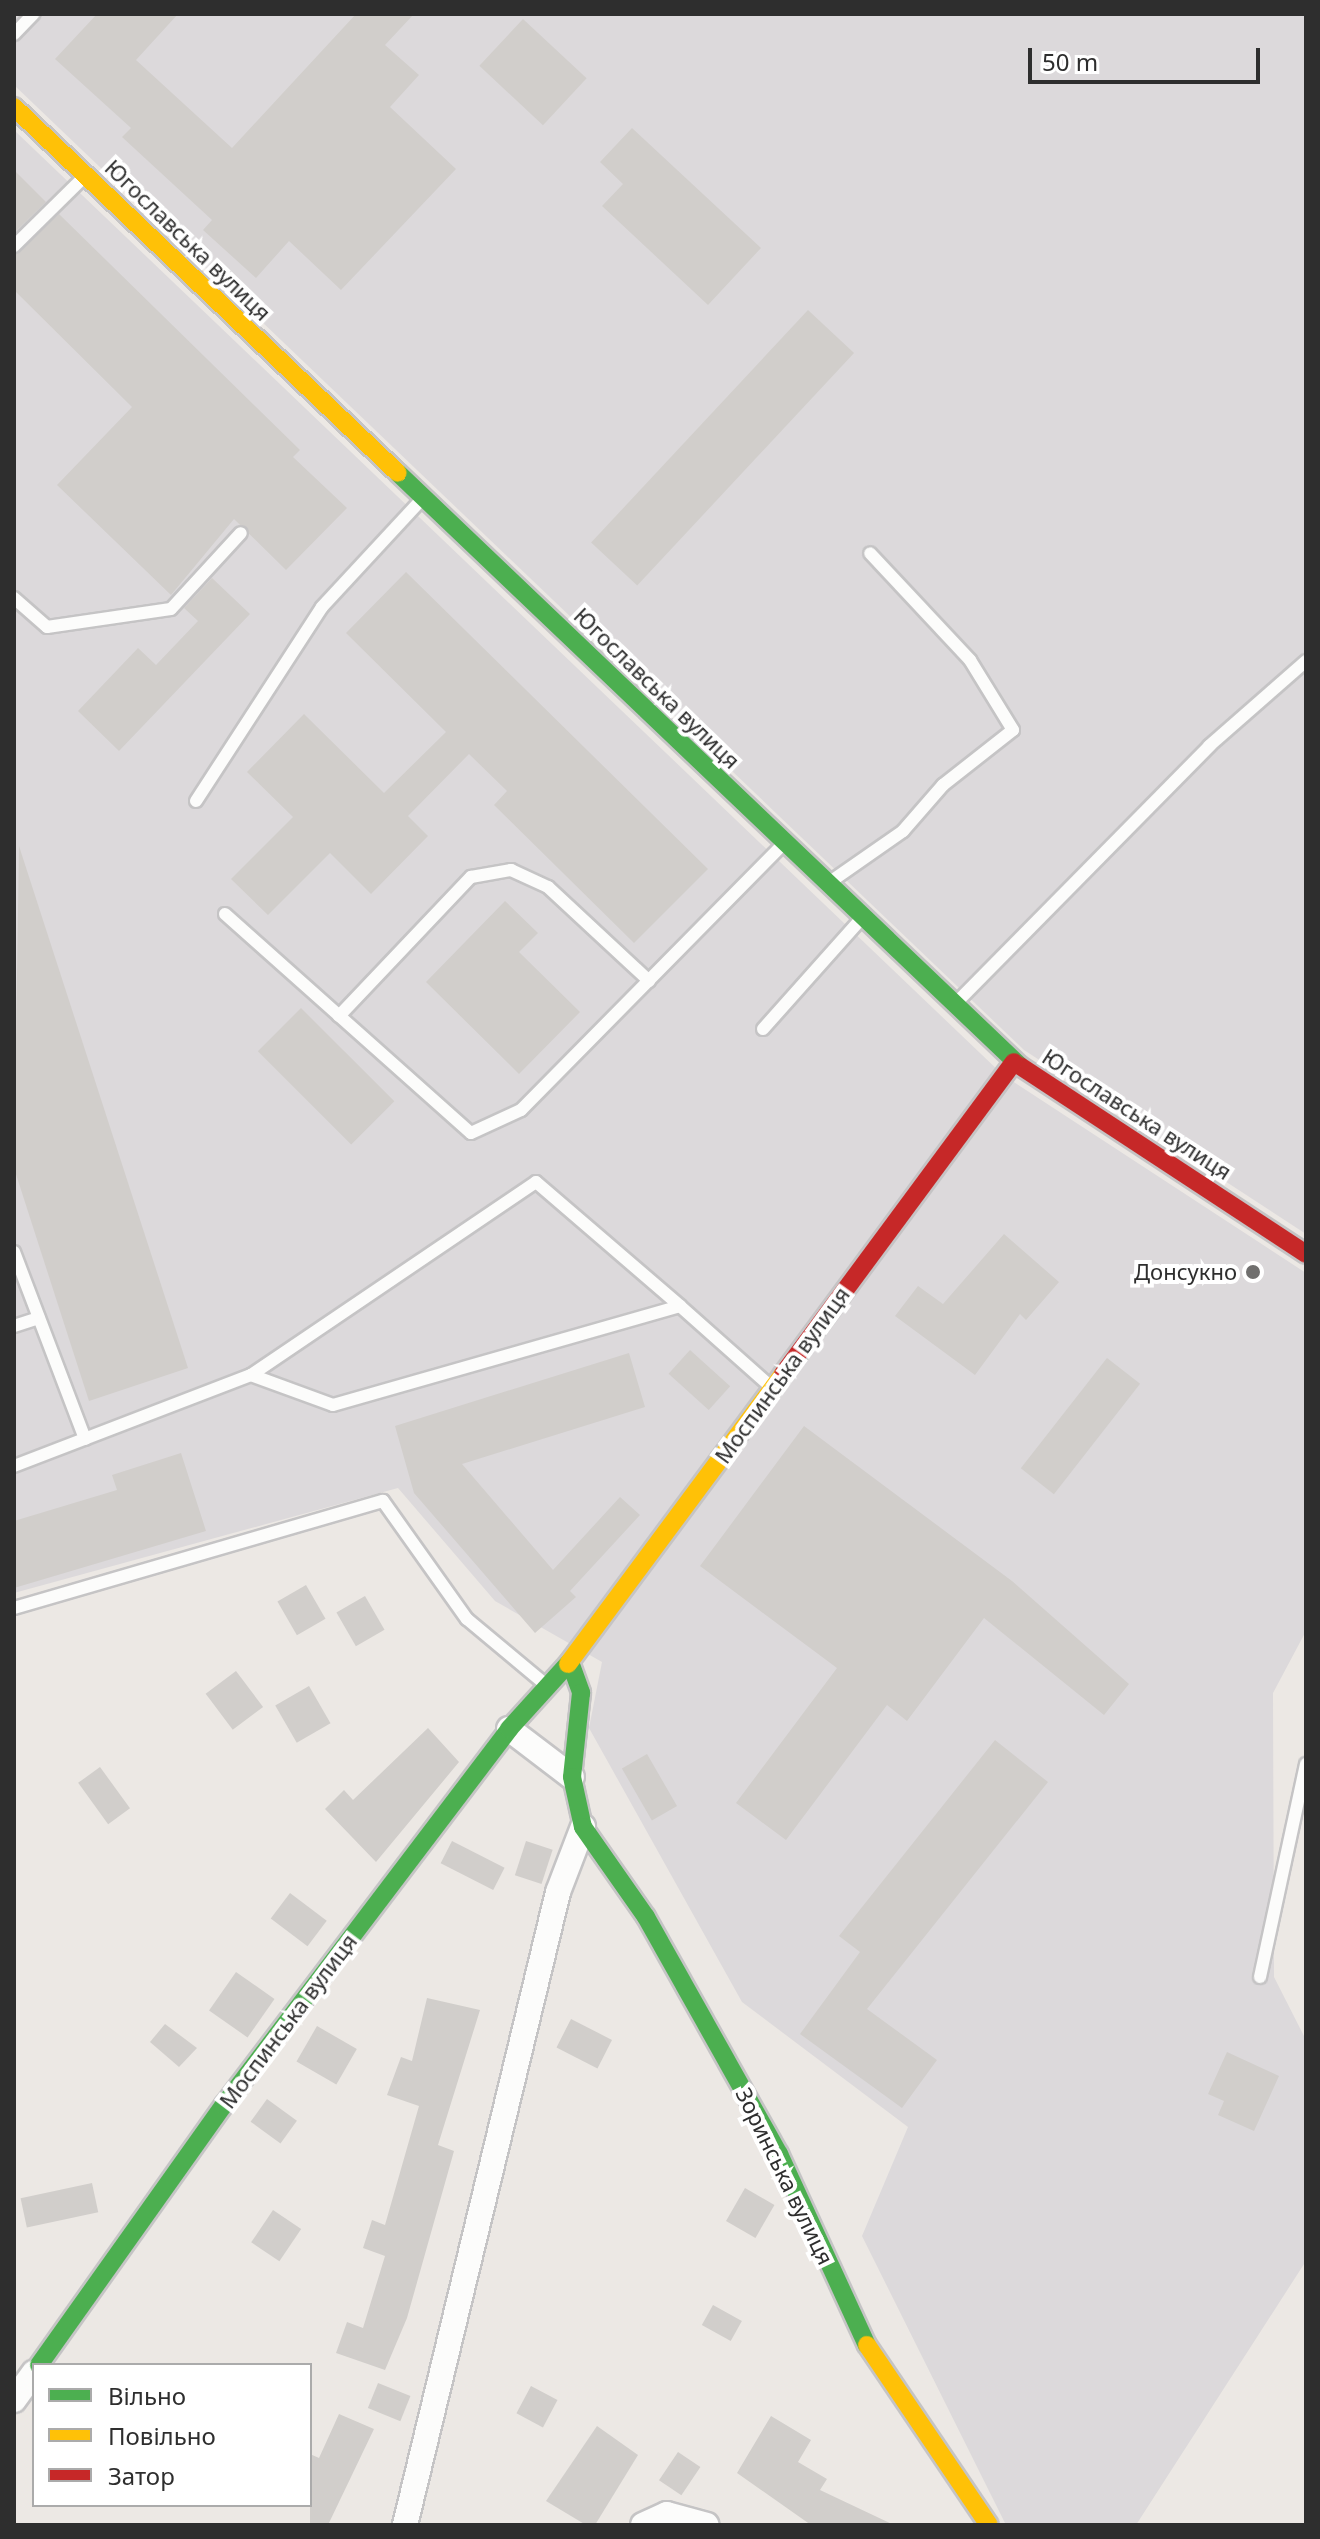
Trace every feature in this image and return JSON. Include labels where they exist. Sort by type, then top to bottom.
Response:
[{"type":"street","name":"Югославська вулиця","points":[[14,107],[1014,1062],[1306,1254]]},
{"type":"street","name":"Моспинська вулиця","points":[[40,2363],[509,1729],[545,1684],[570,1662],[1014,1062]]},
{"type":"street","name":"Зоринська вулиця","points":[[570,1662],[581,1693],[572,1777],[583,1827],[646,1917],[779,2154],[865,2341],[989,2525]]},
{"type":"street","points":[[509,1729],[572,1777]]},
{"type":"street","points":[[405,2525],[558,1892],[583,1827]]},
{"type":"street","points":[[14,2400],[32,2375]]},
{"type":"street","points":[[643,2525],[667,2514],[707,2525]]},
{"type":"lane","points":[[14,34],[33,14]]},
{"type":"lane","points":[[14,246],[85,175]]},
{"type":"lane","points":[[196,801],[322,607],[423,498]]},
{"type":"lane","points":[[14,598],[47,627],[171,609],[241,533]]},
{"type":"lane","points":[[828,884],[903,831],[943,785],[1013,730],[970,660],[870,553]]},
{"type":"lane","points":[[954,1005],[1209,746],[1306,661]]},
{"type":"lane","points":[[225,914],[471,1133],[521,1110],[784,843]]},
{"type":"lane","points":[[339,1016],[471,877],[511,870],[548,887],[649,981]]},
{"type":"lane","points":[[763,1029],[862,918]]},
{"type":"lane","points":[[14,1466],[251,1375],[536,1182],[772,1388]]},
{"type":"lane","points":[[14,1252],[85,1439]]},
{"type":"lane","points":[[251,1375],[333,1405],[680,1306]]},
{"type":"lane","points":[[14,1326],[39,1318]]},
{"type":"lane","points":[[14,1608],[383,1501],[467,1619],[545,1684]]},
{"type":"lane","points":[[1260,1977],[1306,1764]]},
{"type":"shaded area","points":[[14,14],[1306,14],[1306,1234],[1024,1050],[14,85]]},
{"type":"shaded area","points":[[14,130],[1003,1075],[1306,1273],[1306,1631],[1273,1693],[1274,1977],[1306,2040],[1306,2261],[1136,2525],[1006,2525],[862,2236],[908,2127],[742,2002],[589,1728],[602,1662],[495,1601],[398,1488],[14,1593]]},
{"type":"building","points":[[97,14],[178,14],[136,60],[232,148],[356,14],[414,14],[385,45],[419,75],[390,107],[456,169],[341,290],[289,241],[256,278],[203,230],[212,220],[122,137],[131,128],[55,59]]},
{"type":"building","points":[[523,19],[587,78],[543,125],[479,66]]},
{"type":"building","points":[[632,128],[761,248],[708,305],[602,206],[623,184],[600,162]]},
{"type":"building","points":[[14,170],[46,202],[14,233]]},
{"type":"building","points":[[59,214],[300,450],[293,457],[347,508],[286,570],[234,519],[171,595],[57,485],[132,407],[14,290],[14,255]]},
{"type":"building","points":[[808,310],[854,353],[637,586],[591,543]]},
{"type":"building","points":[[406,572],[708,869],[634,943],[494,805],[507,791],[469,754],[408,816],[428,836],[371,894],[330,853],[268,915],[231,879],[293,817],[247,772],[304,714],[384,793],[446,732],[346,633]]},
{"type":"building","points":[[212,578],[250,614],[119,751],[78,711],[138,648],[156,665],[198,621],[184,608]]},
{"type":"building","points":[[19,846],[188,1368],[89,1401],[14,1168]]},
{"type":"building","points":[[505,901],[538,933],[519,952],[580,1012],[519,1074],[426,982]]},
{"type":"building","points":[[301,1008],[394,1101],[351,1144],[258,1051]]},
{"type":"building","points":[[1004,1234],[1059,1282],[1026,1320],[1020,1314],[975,1375],[895,1316],[918,1286],[943,1304]]},
{"type":"building","points":[[690,1350],[730,1386],[709,1410],[669,1374]]},
{"type":"building","points":[[629,1353],[645,1407],[462,1464],[553,1570],[620,1497],[640,1515],[570,1591],[576,1597],[535,1633],[414,1493],[395,1426]]},
{"type":"building","points":[[1107,1358],[1140,1384],[1054,1494],[1021,1468]]},
{"type":"building","points":[[804,1426],[1012,1581],[1129,1684],[1104,1715],[984,1618],[907,1721],[887,1705],[786,1840],[736,1803],[837,1668],[700,1566]]},
{"type":"building","points":[[181,1453],[206,1531],[14,1588],[14,1521],[117,1490],[112,1475]]},
{"type":"building","points":[[306,1585],[326,1619],[297,1635],[277,1602]]},
{"type":"building","points":[[365,1596],[384,1630],[356,1646],[336,1612]]},
{"type":"building","points":[[236,1671],[263,1707],[233,1730],[206,1694]]},
{"type":"building","points":[[309,1686],[330,1723],[297,1743],[275,1706]]},
{"type":"building","points":[[428,1728],[459,1762],[376,1862],[325,1809],[344,1790],[353,1800]]},
{"type":"building","points":[[995,1740],[1048,1782],[867,2009],[937,2060],[902,2108],[800,2034],[860,1952],[839,1936]]},
{"type":"building","points":[[647,1754],[677,1806],[652,1820],[622,1768]]},
{"type":"building","points":[[100,1767],[130,1808],[108,1824],[78,1783]]},
{"type":"building","points":[[452,1841],[505,1868],[493,1890],[441,1863]]},
{"type":"building","points":[[526,1841],[553,1850],[542,1884],[515,1875]]},
{"type":"building","points":[[290,1893],[327,1921],[307,1946],[271,1919]]},
{"type":"building","points":[[236,1972],[275,1999],[248,2037],[209,2011]]},
{"type":"building","points":[[427,1998],[480,2010],[438,2145],[454,2151],[407,2318],[385,2370],[336,2353],[347,2322],[363,2328],[385,2256],[363,2248],[372,2220],[385,2225],[419,2106],[387,2095],[401,2057],[412,2061]]},
{"type":"building","points":[[571,2019],[612,2040],[597,2068],[556,2048]]},
{"type":"building","points":[[165,2024],[197,2048],[179,2067],[150,2042]]},
{"type":"building","points":[[317,2026],[357,2049],[336,2085],[297,2062]]},
{"type":"building","points":[[1227,2052],[1279,2076],[1254,2131],[1218,2115],[1224,2101],[1208,2094]]},
{"type":"building","points":[[267,2099],[297,2121],[280,2143],[251,2122]]},
{"type":"building","points":[[92,2183],[98,2212],[27,2228],[21,2198]]},
{"type":"building","points":[[745,2188],[774,2205],[755,2238],[726,2221]]},
{"type":"building","points":[[273,2210],[301,2229],[279,2261],[251,2242]]},
{"type":"building","points":[[713,2305],[742,2321],[731,2341],[702,2325]]},
{"type":"building","points":[[378,2383],[410,2396],[400,2421],[368,2408]]},
{"type":"building","points":[[531,2386],[557,2400],[543,2427],[516,2413]]},
{"type":"building","points":[[339,2414],[374,2429],[328,2525],[310,2525],[312,2455],[319,2458]]},
{"type":"building","points":[[771,2416],[811,2440],[798,2462],[827,2479],[820,2490],[894,2525],[811,2525],[737,2473]]},
{"type":"building","points":[[597,2426],[638,2455],[595,2525],[586,2525],[546,2501]]},
{"type":"building","points":[[678,2452],[700,2467],[681,2495],[659,2480]]},
{"type":"traffic: fast","points":[[398,473],[1020,1066]]},
{"type":"traffic: fast","points":[[570,1662],[581,1693],[572,1777],[583,1827],[646,1917],[779,2154],[867,2345]]},
{"type":"traffic: fast","points":[[40,2363],[224,2105],[509,1729],[568,1664]]},
{"type":"traffic: slow","points":[[14,107],[398,473]]},
{"type":"traffic: slow","points":[[568,1664],[783,1374]]},
{"type":"traffic: slow","points":[[867,2345],[989,2525]]},
{"type":"traffic: jam","points":[[783,1374],[1014,1062]]},
{"type":"traffic: jam","points":[[1020,1066],[1306,1254]]},
{"type":"place","name":"Донсукно","points":[[1253,1272]]}]
